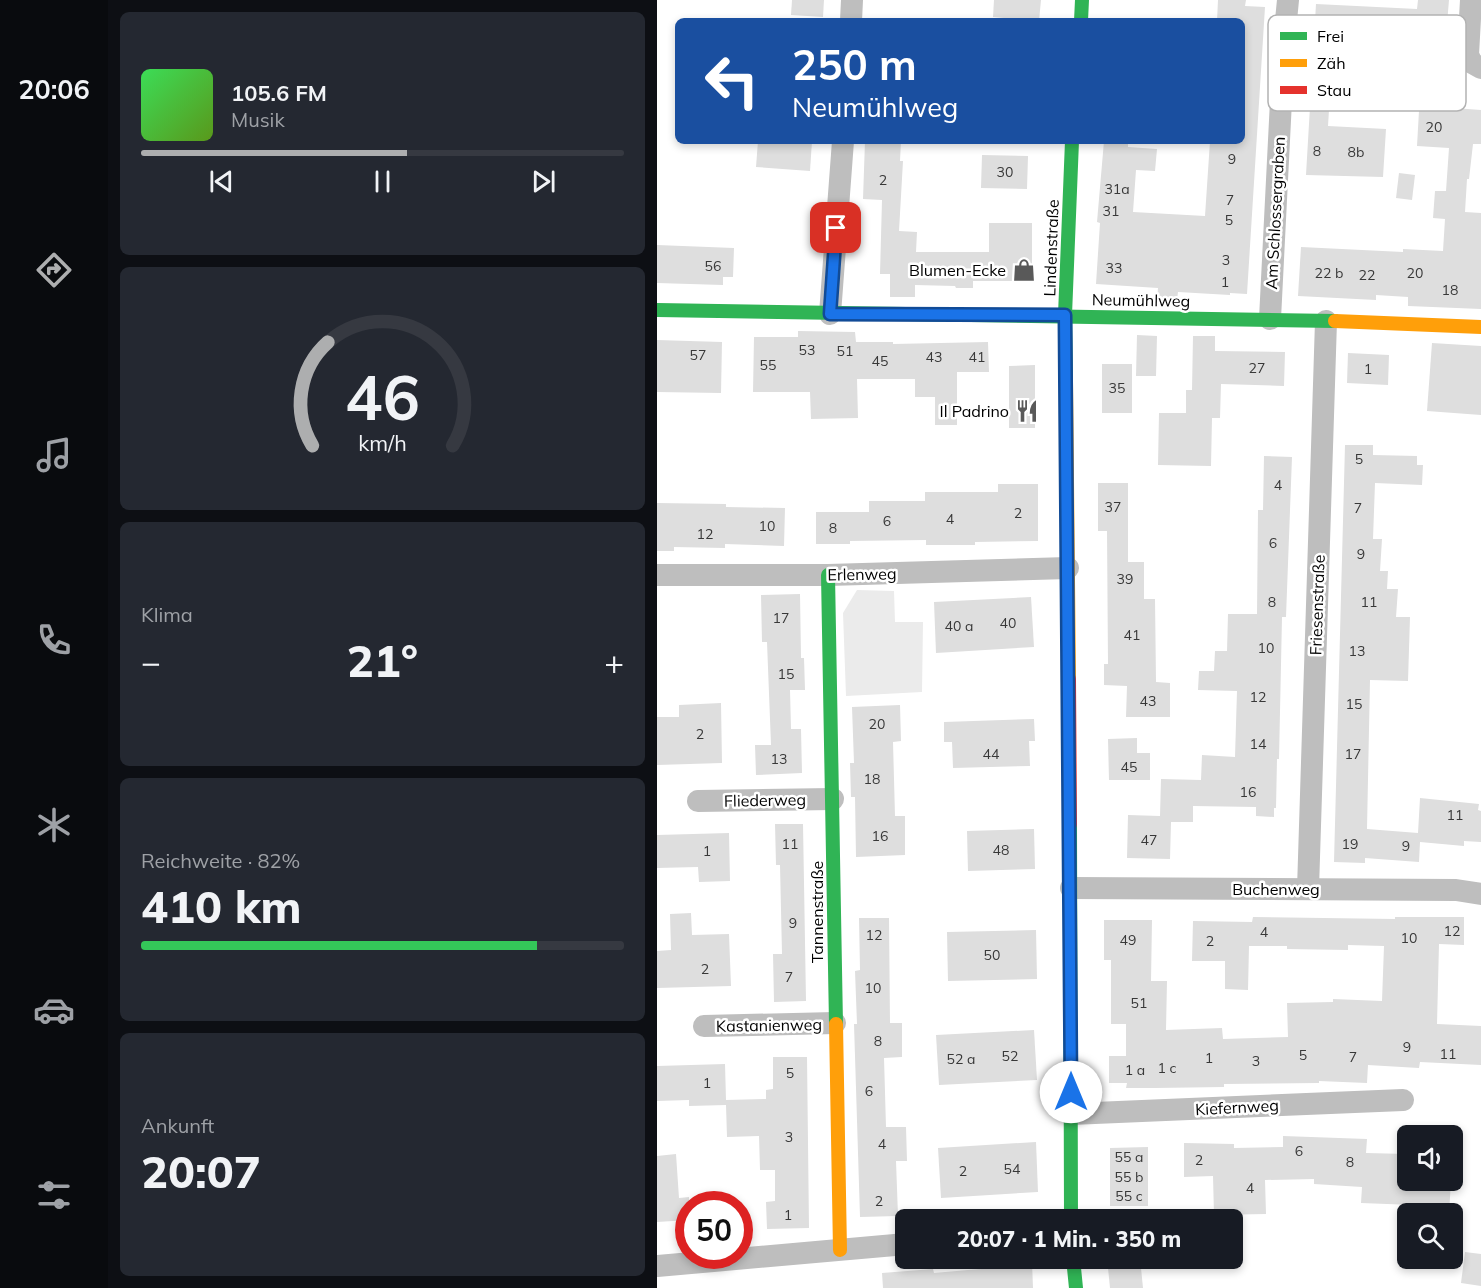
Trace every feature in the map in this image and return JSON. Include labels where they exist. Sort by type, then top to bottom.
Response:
[{"type":"street","points":[[851,18],[852,0]]},
{"type":"street","points":[[1081,18],[1082,0]]},
{"type":"street","name":"Am Schlossergraben","points":[[1287,15],[1288,0]]},
{"type":"street","points":[[1471,0],[1468,55],[1472,63],[1481,68]]},
{"type":"street","name":"Am Schlossergraben","points":[[1270,319],[1280,111]]},
{"type":"street","points":[[830,314],[843,144]]},
{"type":"street","name":"Lindenstraße","points":[[1071,1209],[1071,888],[1065,315],[1073,144]]},
{"type":"street","name":"Neumühlweg","points":[[657,310],[1270,319],[1481,327]]},
{"type":"street","name":"Friesenstraße","points":[[1308,889],[1326,321]]},
{"type":"street","name":"Erlenweg","points":[[657,576],[828,575],[1068,568]]},
{"type":"street","name":"Tannenstraße","points":[[828,575],[840,1250]]},
{"type":"street","name":"Fliederweg","points":[[698,801],[833,799]]},
{"type":"street","name":"Buchenweg","points":[[1071,888],[1456,890],[1481,894]]},
{"type":"street","name":"Kastanienweg","points":[[704,1026],[835,1023]]},
{"type":"street","name":"Kiefernweg","points":[[1071,1114],[1403,1100]]},
{"type":"street","points":[[657,1266],[895,1245]]},
{"type":"street","points":[[1074,1269],[1076,1288]]},
{"type":"shaded area","points":[[857,590],[894,591],[895,622],[923,622],[922,692],[846,696],[843,613]]},
{"type":"building","points":[[792,0],[824,0],[823,17],[791,15]]},
{"type":"building","points":[[994,0],[1041,0],[1039,18],[993,17]]},
{"type":"building","points":[[1218,0],[1246,0],[1245,6],[1265,7],[1247,294],[1178,292],[1177,300],[1157,300],[1158,288],[1096,284],[1100,223],[1097,222],[1104,144],[1128,144],[1128,147],[1157,149],[1155,171],[1136,170],[1133,212],[1205,216],[1210,144],[1245,144],[1245,18],[1217,18]]},
{"type":"building","points":[[1418,0],[1449,0],[1448,15],[1315,15],[1316,4],[1417,9]]},
{"type":"building","points":[[1481,110],[1481,144],[1473,144],[1469,179],[1467,179],[1465,212],[1481,213],[1481,309],[1408,306],[1408,297],[1376,295],[1376,300],[1298,296],[1301,247],[1403,252],[1403,249],[1443,251],[1445,219],[1433,218],[1435,191],[1446,191],[1449,148],[1417,146],[1419,111]]},
{"type":"building","points":[[1310,111],[1329,111],[1328,126],[1386,129],[1383,177],[1306,175]]},
{"type":"building","points":[[758,144],[812,144],[810,171],[756,167]]},
{"type":"building","points":[[865,144],[901,144],[900,161],[903,161],[899,231],[917,232],[916,252],[989,252],[989,223],[1032,223],[1032,281],[973,281],[973,288],[915,285],[915,297],[890,297],[890,274],[880,274],[882,200],[863,199]]},
{"type":"building","points":[[982,155],[1028,156],[1027,189],[981,188]]},
{"type":"building","points":[[1399,173],[1415,175],[1412,200],[1396,198]]},
{"type":"building","points":[[657,245],[734,248],[733,277],[723,277],[723,285],[657,283]]},
{"type":"building","points":[[798,331],[855,332],[856,342],[893,342],[893,344],[988,342],[989,372],[957,372],[957,425],[935,425],[935,397],[915,397],[915,379],[857,379],[858,418],[811,419],[810,392],[753,392],[754,337],[798,337]]},
{"type":"building","points":[[1137,335],[1157,336],[1156,376],[1136,376]]},
{"type":"building","points":[[1193,336],[1215,336],[1215,351],[1285,352],[1284,386],[1221,384],[1220,418],[1212,418],[1211,466],[1158,465],[1159,413],[1186,413],[1186,390],[1192,390]]},
{"type":"building","points":[[657,340],[722,342],[721,393],[657,392]]},
{"type":"building","points":[[1432,343],[1481,346],[1481,415],[1427,411]]},
{"type":"building","points":[[1348,353],[1389,355],[1388,385],[1347,383]]},
{"type":"building","points":[[1102,364],[1132,364],[1132,413],[1102,413]]},
{"type":"building","points":[[1035,365],[1035,428],[1009,428],[1009,366]]},
{"type":"building","points":[[1345,445],[1373,445],[1373,455],[1417,456],[1417,465],[1423,465],[1422,485],[1375,483],[1373,539],[1382,539],[1380,571],[1388,571],[1387,589],[1398,589],[1396,617],[1410,617],[1408,681],[1370,680],[1367,829],[1418,833],[1420,798],[1479,804],[1481,842],[1464,841],[1464,846],[1420,842],[1419,862],[1365,858],[1365,863],[1334,862]]},
{"type":"building","points":[[1264,456],[1292,457],[1286,617],[1282,617],[1279,759],[1277,759],[1274,817],[1256,816],[1256,807],[1193,806],[1193,822],[1171,822],[1170,859],[1127,858],[1128,815],[1160,816],[1161,779],[1201,780],[1202,755],[1235,757],[1237,691],[1198,690],[1199,671],[1214,671],[1215,651],[1227,651],[1228,614],[1257,614],[1258,510],[1263,510]]},
{"type":"building","points":[[1098,483],[1128,483],[1128,562],[1144,562],[1144,599],[1155,599],[1156,682],[1170,683],[1170,717],[1126,717],[1127,686],[1104,685],[1104,664],[1108,664],[1107,531],[1098,531]]},
{"type":"building","points":[[998,484],[1038,484],[1038,541],[975,542],[975,545],[926,545],[926,540],[816,544],[816,512],[869,512],[869,501],[925,501],[925,492],[998,492]]},
{"type":"building","points":[[657,503],[785,508],[784,546],[725,544],[725,548],[674,547],[674,551],[657,551]]},
{"type":"building","points":[[800,594],[801,658],[804,658],[805,690],[790,690],[791,729],[801,729],[802,773],[756,775],[755,745],[771,745],[767,642],[762,642],[761,595]]},
{"type":"building","points":[[1031,597],[1034,647],[936,653],[934,602]]},
{"type":"building","points":[[721,703],[722,763],[657,765],[657,717],[679,717],[679,705]]},
{"type":"building","points":[[900,705],[901,741],[893,742],[895,816],[905,816],[905,855],[856,857],[855,797],[851,797],[850,763],[854,763],[852,707]]},
{"type":"building","points":[[1034,719],[1035,741],[1029,741],[1030,766],[953,768],[952,742],[944,742],[944,722]]},
{"type":"building","points":[[1137,738],[1137,753],[1150,753],[1150,780],[1109,780],[1108,739]]},
{"type":"building","points":[[775,824],[803,824],[806,1001],[774,1002],[773,954],[782,954],[780,865],[776,865]]},
{"type":"building","points":[[1034,829],[1035,869],[968,871],[967,831]]},
{"type":"building","points":[[729,833],[730,881],[699,882],[698,867],[657,868],[657,835]]},
{"type":"building","points":[[691,913],[692,935],[729,934],[731,986],[657,988],[657,951],[671,950],[670,914]]},
{"type":"building","points":[[1253,917],[1395,919],[1395,917],[1464,917],[1464,945],[1439,944],[1437,1024],[1481,1026],[1481,1065],[1420,1062],[1419,1068],[1368,1065],[1367,1083],[1319,1081],[1319,1083],[1224,1084],[1224,1087],[1126,1088],[1127,1083],[1109,1083],[1109,1056],[1126,1056],[1126,1024],[1111,1024],[1111,960],[1104,960],[1104,920],[1152,920],[1151,981],[1167,981],[1166,1030],[1222,1028],[1223,1039],[1288,1037],[1287,1003],[1333,1002],[1333,999],[1382,1001],[1384,946],[1348,945],[1348,950],[1249,946],[1248,990],[1225,989],[1225,961],[1192,961],[1193,921],[1252,922]]},
{"type":"building","points":[[859,918],[889,918],[890,1023],[902,1023],[902,1057],[884,1058],[886,1127],[906,1127],[907,1161],[896,1161],[898,1209],[895,1209],[895,1216],[860,1217],[854,1024],[857,1024],[855,971],[860,970]]},
{"type":"building","points":[[1036,930],[1037,979],[948,981],[947,932]]},
{"type":"building","points":[[1034,1030],[1037,1080],[939,1085],[936,1035]]},
{"type":"building","points":[[773,1057],[807,1057],[809,1228],[767,1229],[766,1202],[775,1201],[775,1170],[760,1170],[759,1136],[727,1137],[726,1105],[689,1106],[689,1100],[657,1101],[657,1066],[725,1064],[726,1100],[766,1099],[766,1090],[773,1089]]},
{"type":"building","points":[[1283,1136],[1367,1139],[1366,1153],[1397,1154],[1397,1191],[1450,1191],[1450,1203],[1361,1203],[1362,1187],[1314,1184],[1314,1179],[1265,1180],[1266,1214],[1243,1214],[1243,1209],[1214,1209],[1213,1176],[1184,1177],[1184,1143],[1234,1144],[1234,1148],[1283,1147]]},
{"type":"building","points":[[1036,1142],[1038,1192],[941,1198],[938,1148]]},
{"type":"building","points":[[1148,1147],[1148,1206],[1110,1206],[1110,1148]]},
{"type":"building","points":[[676,1154],[679,1191],[675,1191],[675,1221],[657,1222],[657,1156]]},
{"type":"building","points":[[1465,1252],[1481,1254],[1481,1286],[1461,1283]]},
{"type":"building","points":[[933,1269],[934,1273],[983,1269],[1032,1269],[1033,1288],[883,1288],[882,1273]]},
{"type":"building","points":[[1108,1269],[1141,1269],[1143,1288],[1110,1288]]},
{"type":"traffic: fast","points":[[1081,18],[1082,0]]},
{"type":"traffic: fast","points":[[1066,381],[1065,315],[1072,144]]},
{"type":"traffic: fast","points":[[657,310],[1335,321]]},
{"type":"traffic: fast","points":[[828,575],[836,1024]]},
{"type":"traffic: fast","points":[[1070,824],[1071,1209]]},
{"type":"traffic: fast","points":[[1074,1269],[1076,1288]]},
{"type":"traffic: slow","points":[[1335,321],[1481,327]]},
{"type":"traffic: slow","points":[[1066,381],[1069,679]]},
{"type":"traffic: slow","points":[[836,1024],[840,1250]]},
{"type":"traffic: jam","points":[[1069,679],[1070,824]]},
{"type":"place","name":"Blumen-Ecke","points":[[1024,270]]},
{"type":"place","name":"Il Padrino","points":[[1027,411]]},
{"type":"route","points":[[836,228],[830,314],[1065,315],[1071,1092]]}]
